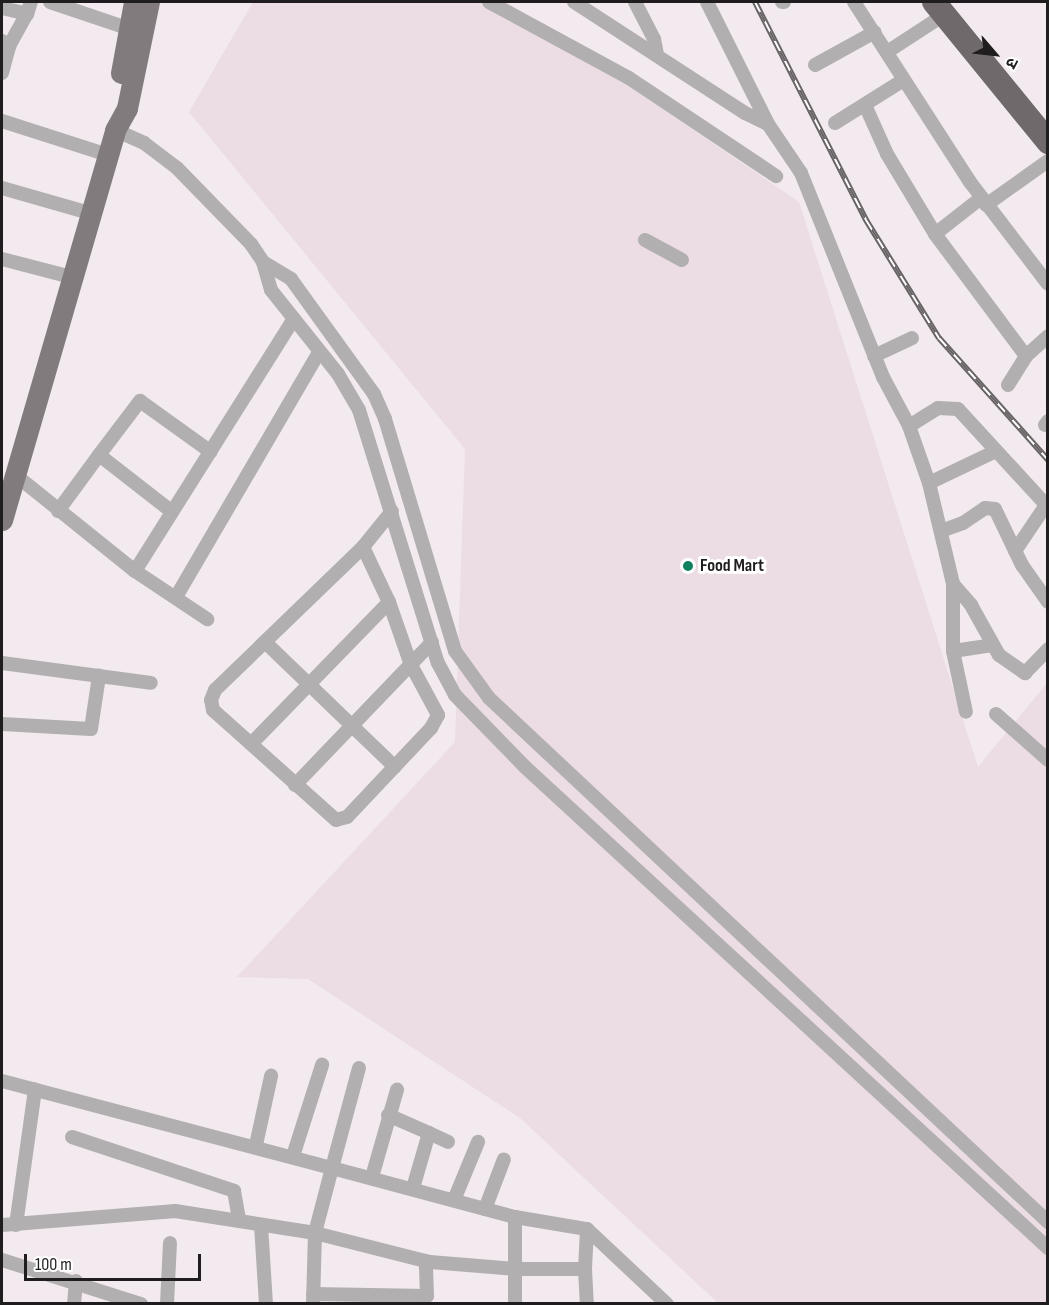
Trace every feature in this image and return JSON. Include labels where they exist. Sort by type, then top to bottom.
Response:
[{"type":"highway","points":[[943,6],[1047,119]]},
{"type":"highway","points":[[943,6],[1047,142]]},
{"type":"main road","points":[[115,130],[114,107],[130,29],[145,2]]},
{"type":"main road","points":[[2,520],[13,473],[115,130],[127,108],[145,2]]},
{"type":"street","points":[[50,2],[130,29]]},
{"type":"street","points":[[489,2],[619,72],[776,177]]},
{"type":"street","points":[[635,2],[654,39],[657,56]]},
{"type":"street","points":[[707,2],[768,124],[801,173],[874,356],[909,426],[929,483],[953,584],[953,651],[966,712]]},
{"type":"street","points":[[854,2],[875,32],[902,81],[984,202],[1047,284]]},
{"type":"street","points":[[579,3],[657,56],[768,124]]},
{"type":"street","points":[[887,52],[943,6]]},
{"type":"street","points":[[2,8],[29,8]]},
{"type":"street","points":[[2,73],[5,43],[29,8]]},
{"type":"street","points":[[815,65],[875,32]]},
{"type":"street","points":[[835,123],[902,81]]},
{"type":"street","points":[[865,105],[887,153],[935,234],[1026,356]]},
{"type":"street","points":[[2,121],[108,155]]},
{"type":"street","points":[[115,130],[144,143],[177,168],[251,244],[263,262],[291,279],[374,394],[385,420],[456,651],[475,680],[685,884],[1047,1222]]},
{"type":"street","points":[[935,234],[1047,161]]},
{"type":"street","points":[[2,188],[90,213]]},
{"type":"street","points":[[645,240],[682,260]]},
{"type":"street","points":[[2,259],[72,277]]},
{"type":"street","points":[[263,262],[265,280],[359,410],[432,642],[455,695],[524,766],[1047,1248]]},
{"type":"street","points":[[135,571],[294,319]]},
{"type":"street","points":[[1008,385],[1026,356],[1047,336]]},
{"type":"street","points":[[874,356],[912,338]]},
{"type":"street","points":[[176,597],[319,352]]},
{"type":"street","points":[[58,511],[140,401],[211,452]]},
{"type":"street","points":[[909,426],[938,408],[952,406],[1046,507],[1015,550]]},
{"type":"street","points":[[929,483],[994,452]]},
{"type":"street","points":[[99,455],[171,511]]},
{"type":"street","points":[[13,473],[135,571],[207,619]]},
{"type":"street","points":[[941,531],[991,507],[995,509],[1015,550],[1047,602]]},
{"type":"street","points":[[363,547],[389,602],[411,665],[438,715],[431,728],[343,820],[329,818],[213,710],[211,699],[215,690],[363,547],[392,511]]},
{"type":"street","points":[[953,584],[971,605],[999,655],[1025,673],[1047,649]]},
{"type":"street","points":[[251,744],[389,602]]},
{"type":"street","points":[[265,642],[394,767]]},
{"type":"street","points":[[295,785],[432,642]]},
{"type":"street","points":[[953,651],[993,645]]},
{"type":"street","points":[[2,663],[151,682]]},
{"type":"street","points":[[2,724],[91,729],[99,676]]},
{"type":"street","points":[[996,714],[1047,760]]},
{"type":"street","points":[[293,1156],[322,1065]]},
{"type":"street","points":[[359,1068],[315,1233],[313,1298],[427,1300],[426,1261]]},
{"type":"street","points":[[256,1145],[271,1076]]},
{"type":"street","points":[[2,1081],[256,1145],[515,1218],[587,1229],[664,1303]]},
{"type":"street","points":[[16,1225],[35,1089]]},
{"type":"street","points":[[372,1177],[388,1115],[398,1090]]},
{"type":"street","points":[[388,1115],[448,1142]]},
{"type":"street","points":[[413,1188],[429,1133]]},
{"type":"street","points":[[72,1137],[234,1191],[239,1218]]},
{"type":"street","points":[[454,1200],[478,1142]]},
{"type":"street","points":[[485,1209],[504,1159]]},
{"type":"street","points":[[2,1225],[175,1211],[239,1218],[261,1225],[315,1233],[426,1261],[517,1269],[585,1269]]},
{"type":"street","points":[[515,1218],[517,1269],[515,1304]]},
{"type":"street","points":[[261,1225],[266,1304]]},
{"type":"street","points":[[587,1229],[585,1269],[587,1304]]},
{"type":"street","points":[[167,1304],[170,1244]]},
{"type":"street","points":[[2,1260],[76,1281],[141,1304]]},
{"type":"street","points":[[74,1304],[76,1281]]},
{"type":"shaded area","name":"Food Mart","points":[[253,2],[506,2],[799,202],[978,767],[1047,683],[1047,1303],[718,1303],[520,1118],[308,979],[237,977],[455,742],[465,449],[189,112]]},
{"type":"railway","points":[[755,2],[866,220],[939,338],[1048,460]]},
{"type":"place","name":"Food Mart","points":[[688,566]]}]
